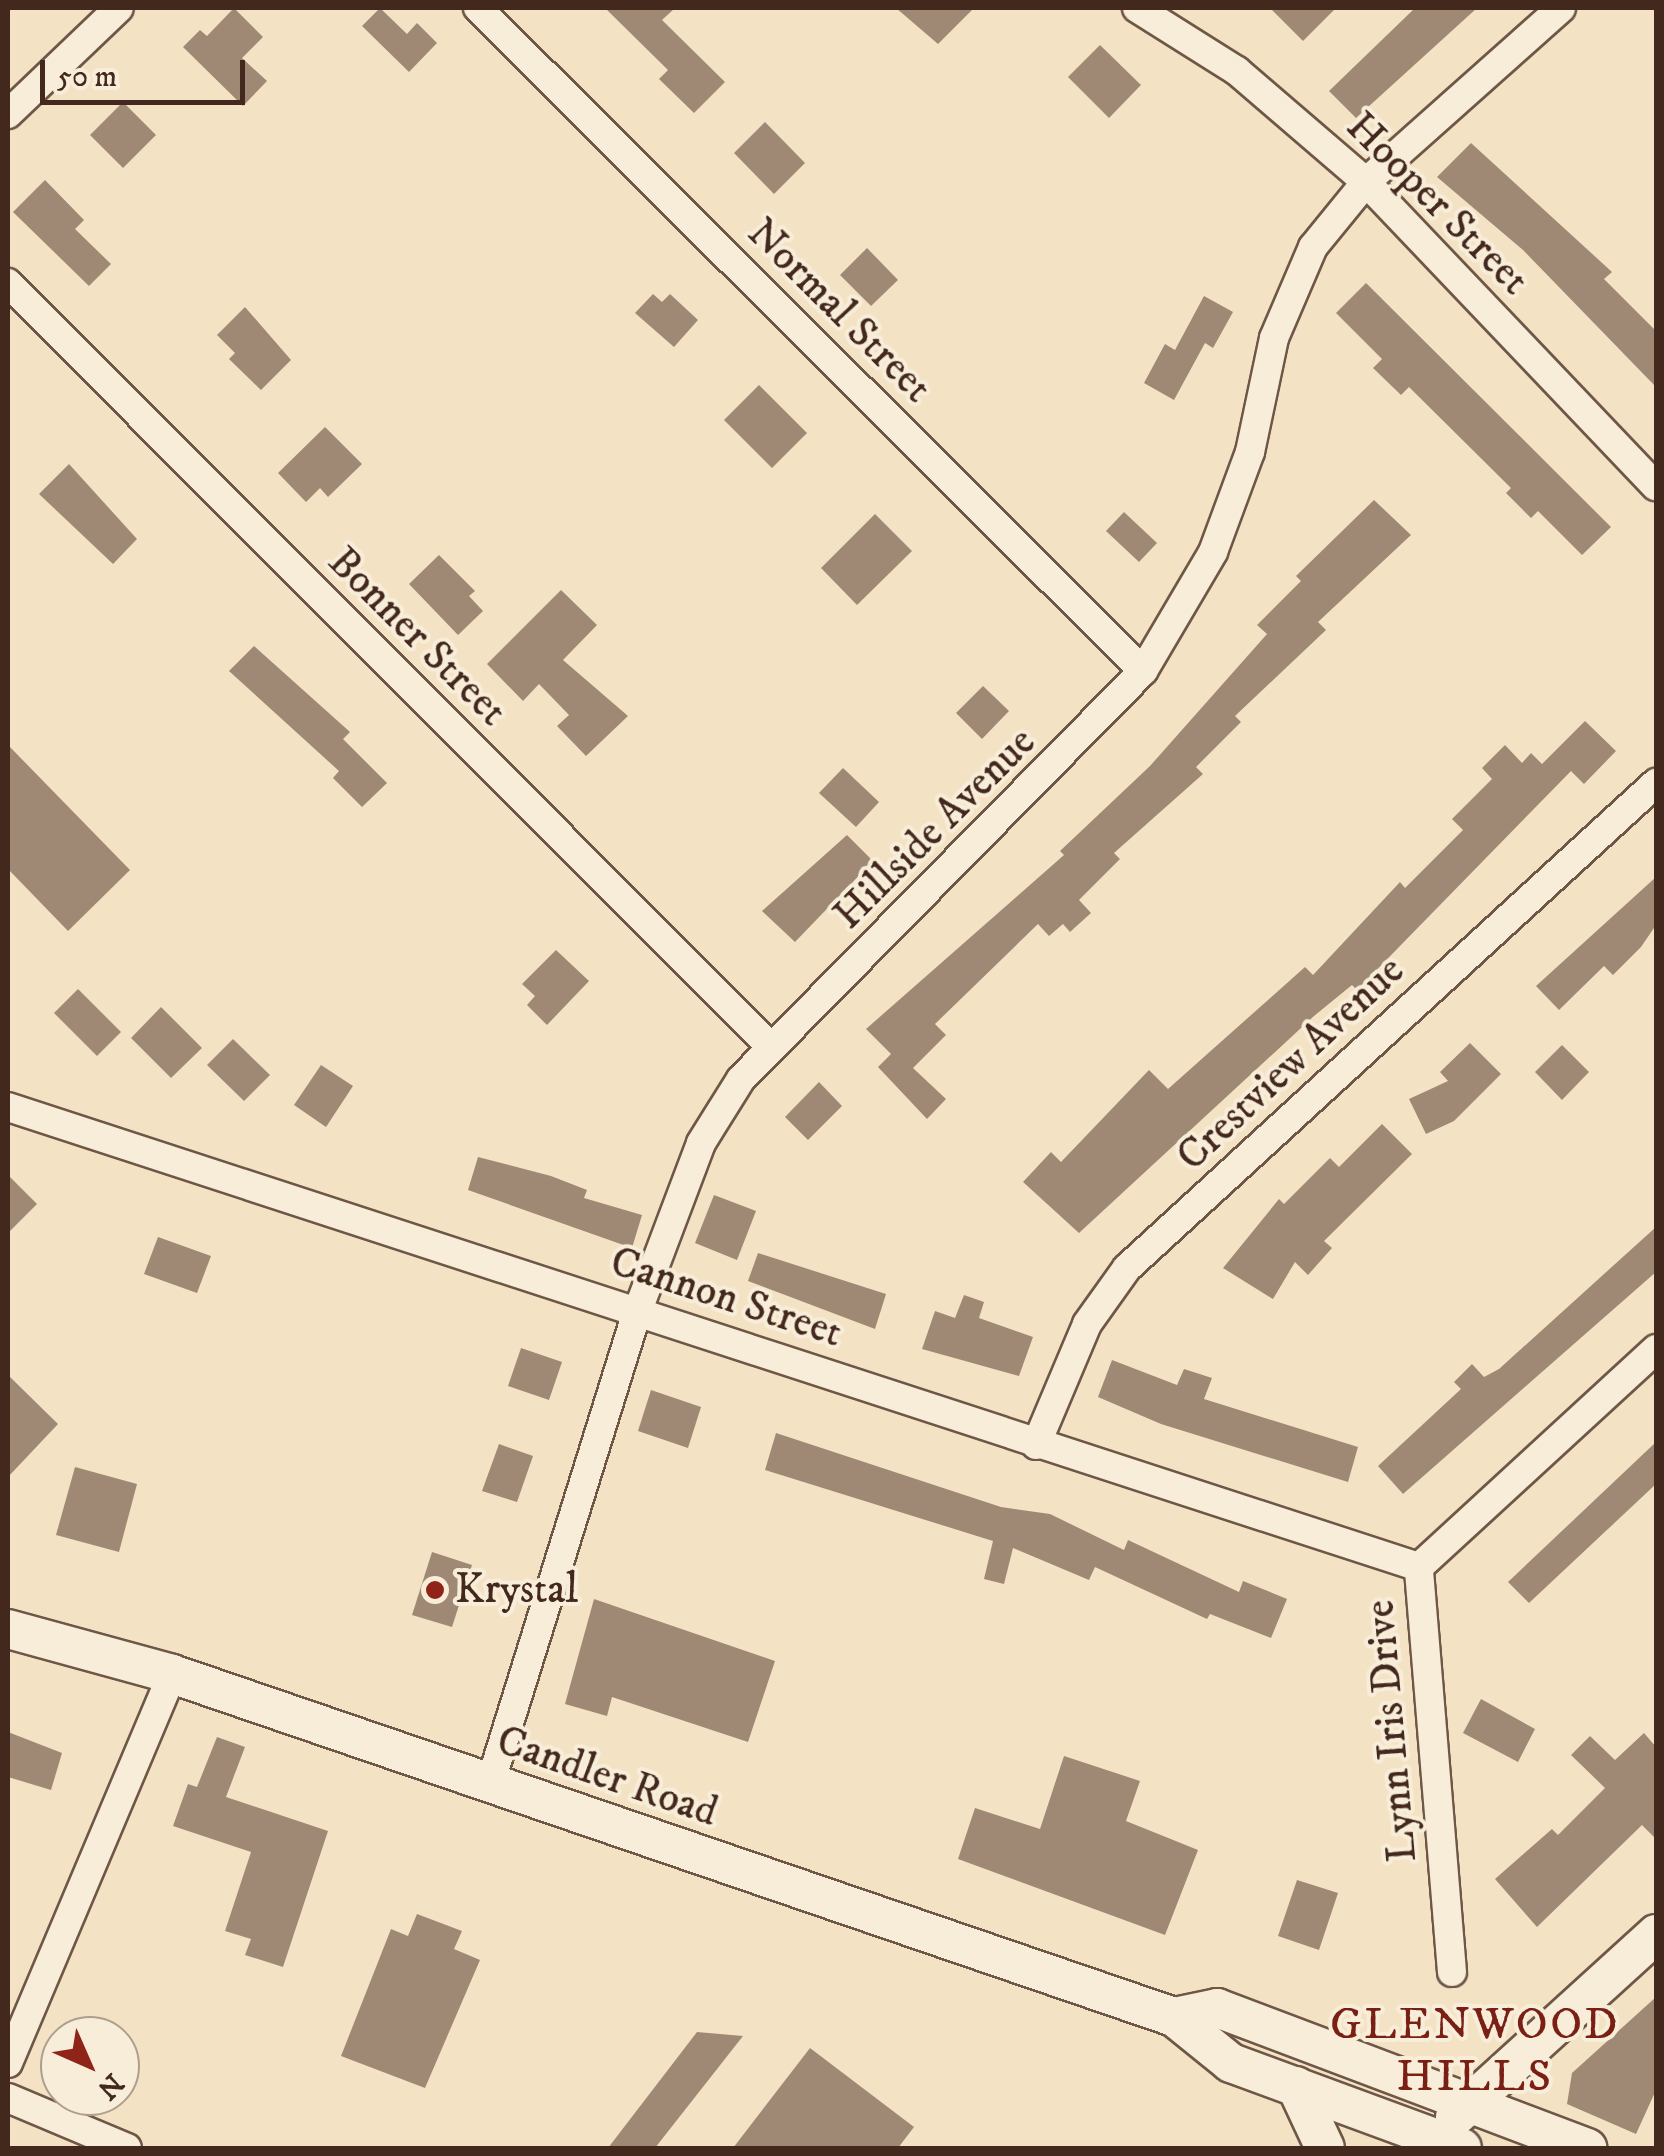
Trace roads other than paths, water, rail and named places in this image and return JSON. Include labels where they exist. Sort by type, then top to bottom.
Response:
[{"type":"main road","name":"Candler Road","points":[[8,1629],[172,1674],[1174,2018],[1232,2062],[1438,2145]]},
{"type":"main road","points":[[1438,2145],[1472,2101],[1656,1934]]},
{"type":"main road","name":"Candler Road","points":[[1174,2018],[1217,2008],[1472,2101],[1587,2148]]},
{"type":"main road","points":[[1296,2086],[1325,2148]]},
{"type":"street","points":[[8,114],[118,8]]},
{"type":"street","name":"Normal Street","points":[[478,8],[1143,672]]},
{"type":"street","name":"Hooper Street","points":[[1136,8],[1237,71],[1366,182],[1656,486]]},
{"type":"street","name":"Hillside Avenue","points":[[490,1784],[638,1310],[701,1143],[741,1079],[771,1047],[1143,672],[1212,552],[1250,452],[1274,338],[1312,247],[1366,182],[1561,8]]},
{"type":"street","name":"Bonner Street","points":[[8,283],[771,1047]]},
{"type":"street","name":"Crestview Avenue","points":[[1036,1445],[1087,1324],[1127,1268],[1656,783]]},
{"type":"street","name":"Cannon Street","points":[[8,1107],[1419,1567]]},
{"type":"street","name":"Lynn Iris Drive","points":[[1452,1972],[1419,1567],[1656,1349]]},
{"type":"street","points":[[8,2063],[172,1674]]},
{"type":"street","points":[[8,2098],[127,2148]]},
{"type":"place","name":"Krystal","points":[[435,1590]]},
{"type":"district","name":"GLENWOOD HILLS","points":[[1475,2052]]}]
